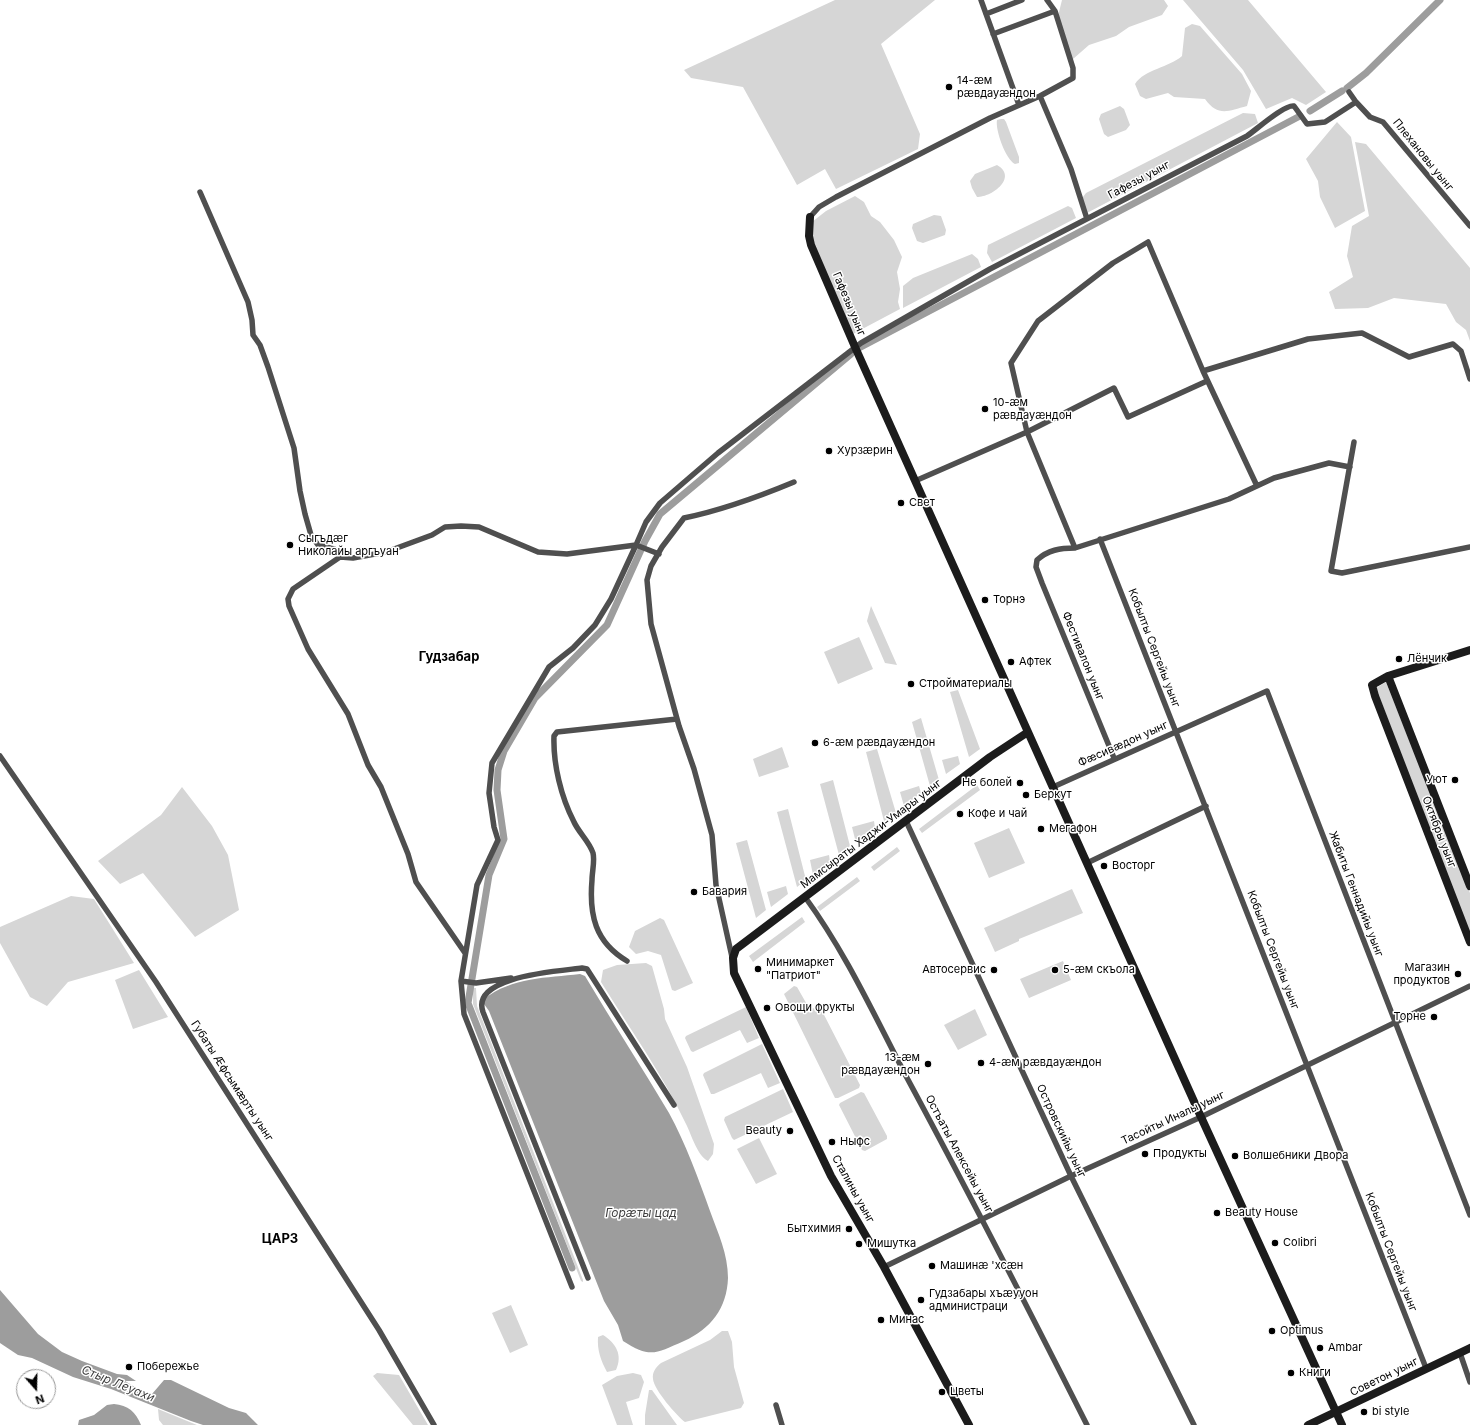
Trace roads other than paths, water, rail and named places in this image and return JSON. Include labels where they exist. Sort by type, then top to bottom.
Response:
[{"type":"street","points":[[981,0],[1019,105]]},
{"type":"street","points":[[986,14],[1022,0]]},
{"type":"street","name":"Гафезы уынг","points":[[1047,0],[1055,10],[1073,68],[1073,78],[1040,96],[1019,105],[836,197],[819,207],[810,217],[809,236],[811,245],[855,347],[990,269],[1247,136],[1290,105],[1294,106],[1307,124],[1325,122],[1356,102]]},
{"type":"street","points":[[994,34],[1055,10]]},
{"type":"street","name":"Плехановы уынг","points":[[1349,92],[1370,117],[1383,122],[1470,226]]},
{"type":"street","points":[[1040,96],[1071,169],[1087,219]]},
{"type":"street","points":[[200,192],[248,302],[253,334],[260,345],[268,366],[294,448],[300,491],[312,535],[318,545],[334,549],[340,557]]},
{"type":"street","points":[[1257,486],[1207,381],[1148,242],[1113,263],[1038,321],[1011,363],[1027,432],[1075,548],[1230,499],[1274,478],[1328,463],[1350,467]]},
{"type":"street","points":[[1203,371],[1308,339],[1362,333],[1409,357],[1453,344],[1461,351],[1470,379]]},
{"type":"street","points":[[572,1287],[464,1014],[461,982],[477,885],[498,840],[494,827],[489,793],[492,763],[549,667],[573,648],[595,624],[611,599],[637,545],[646,522],[660,503],[718,453],[855,347],[1201,1117],[1342,1425]]},
{"type":"street","points":[[915,480],[1027,432],[1114,388],[1128,417],[1207,381]]},
{"type":"street","points":[[1354,442],[1331,571],[1342,573],[1470,547]]},
{"type":"street","points":[[733,958],[716,885],[712,835],[694,769],[677,719],[651,624],[647,580],[656,553],[684,518],[719,510],[794,482]]},
{"type":"street","points":[[465,952],[416,882],[408,854],[381,787],[368,765],[348,714],[308,649],[289,606],[288,599],[293,589],[340,557],[353,558],[386,552],[432,534],[445,527],[480,527],[538,552],[566,554],[637,545],[656,553]]},
{"type":"street","name":"Кобылты Сергейы уынг","points":[[1100,539],[1426,1368]]},
{"type":"street","name":"Фестивалон уынг","points":[[1075,548],[1059,548],[1043,554],[1037,560],[1036,567],[1114,758]]},
{"type":"street","points":[[1388,676],[1470,650]]},
{"type":"street","name":"Октябры уынг","points":[[1470,886],[1388,676],[1372,685],[1375,696],[1470,942]]},
{"type":"street","name":"Фæсивæдон уынг","points":[[1053,787],[1114,758],[1267,692]]},
{"type":"street","name":"Жабиты Геннадийы уынг","points":[[1267,692],[1470,1215]]},
{"type":"street","points":[[627,961],[614,953],[604,943],[592,916],[591,906],[594,855],[570,814],[558,774],[554,736],[557,732],[677,719]]},
{"type":"street","name":"Мамсыраты Хаджи-Умары уынг","points":[[733,958],[736,949],[990,757],[1028,732]]},
{"type":"street","name":"Губаты Æфсымæрты уынг","points":[[0,756],[156,982],[379,1330],[434,1425]]},
{"type":"street","points":[[1087,863],[1206,806]]},
{"type":"street","name":"Островскийы уынг","points":[[906,821],[1071,1176],[1194,1425]]},
{"type":"street","name":"Остъаты Алексейы уынг","points":[[805,898],[827,928],[852,970],[983,1220],[1087,1425]]},
{"type":"street","name":"Сталины уынг","points":[[733,958],[734,973],[831,1176],[884,1267],[968,1425]]},
{"type":"street","points":[[461,982],[476,983],[587,969],[674,1105]]},
{"type":"street","points":[[519,977],[489,991],[483,996],[481,1006],[588,1278]]},
{"type":"street","name":"Тасойты Иналы уынг","points":[[884,1267],[1071,1176],[1201,1117],[1307,1064],[1470,986]]},
{"type":"street","name":"Советон уынг","points":[[1308,1425],[1470,1348]]},
{"type":"street","points":[[1460,1353],[1470,1382]]},
{"type":"street","points":[[776,1405],[782,1425]]},
{"type":"water","name":"Горӕты цад","points":[[580,974],[585,976],[675,1124],[719,1236],[728,1269],[727,1289],[724,1299],[721,1308],[710,1324],[694,1336],[660,1351],[647,1352],[633,1347],[623,1341],[618,1325],[604,1301],[489,1011],[484,1004],[484,999],[506,986],[518,982]]},
{"type":"water","name":"Стыр Леуахи","points":[[0,1290],[38,1334],[62,1352],[117,1374],[127,1375],[136,1381],[125,1381],[146,1394],[152,1394],[164,1380],[171,1380],[229,1408],[246,1413],[258,1425],[203,1425],[111,1389],[73,1377],[32,1358],[18,1355],[0,1343]]},
{"type":"water","points":[[114,1404],[131,1410],[137,1416],[141,1425],[78,1425],[79,1420],[94,1415],[107,1405]]},
{"type":"waterway","points":[[1347,88],[1366,73],[1440,0]]},
{"type":"waterway","points":[[1310,111],[1342,91]]},
{"type":"waterway","points":[[859,348],[1300,116]]},
{"type":"waterway","points":[[572,1268],[468,1003],[489,875],[504,839],[497,790],[498,770],[504,751],[535,698],[607,625],[645,541],[660,514],[851,354]]},
{"type":"place","name":"14-æм рӕвдауӕндон","points":[[949,87]]},
{"type":"place","name":"10-æм рӕвдауӕндон","points":[[985,409]]},
{"type":"place","name":"Хурзæрин","points":[[829,451]]},
{"type":"place","name":"Свет","points":[[901,503]]},
{"type":"place","name":"Сыгъдæг Николайы аргъуан","points":[[290,545]]},
{"type":"place","name":"Торнэ","points":[[985,600]]},
{"type":"place","name":"Лёнчик","points":[[1399,659]]},
{"type":"place","name":"Афтек","points":[[1011,662]]},
{"type":"place","name":"Стройматериалы","points":[[911,684]]},
{"type":"place","name":"6-æм рӕвдауӕндон","points":[[815,743]]},
{"type":"place","name":"Уют","points":[[1455,780]]},
{"type":"place","name":"Не болей","points":[[1020,783]]},
{"type":"place","name":"Беркут","points":[[1026,795]]},
{"type":"place","name":"Кофе и чай","points":[[960,814]]},
{"type":"place","name":"Мегафон","points":[[1041,829]]},
{"type":"place","name":"Восторг","points":[[1104,866]]},
{"type":"place","name":"Бавария","points":[[694,892]]},
{"type":"place","name":"Минимаркет \"Патриот\"","points":[[758,969]]},
{"type":"place","name":"Автосервис","points":[[994,970]]},
{"type":"place","name":"5-æм скъола","points":[[1055,970]]},
{"type":"place","name":"Магазин продуктов","points":[[1458,974]]},
{"type":"place","name":"Овощи фрукты","points":[[767,1008]]},
{"type":"place","name":"Торне","points":[[1434,1017]]},
{"type":"place","name":"4-æм рӕвдауӕндон","points":[[981,1063]]},
{"type":"place","name":"13-æм рӕвдауӕндон","points":[[928,1064]]},
{"type":"place","name":"Beauty","points":[[790,1131]]},
{"type":"place","name":"Ныфс","points":[[832,1142]]},
{"type":"place","name":"Продукты","points":[[1145,1154]]},
{"type":"place","name":"Волшебники Двора","points":[[1235,1156]]},
{"type":"place","name":"Beauty House","points":[[1217,1213]]},
{"type":"place","name":"Бытхимия","points":[[849,1229]]},
{"type":"place","name":"Colibri","points":[[1275,1243]]},
{"type":"place","name":"Мишутка","points":[[859,1244]]},
{"type":"place","name":"Машинæ 'хсæн","points":[[932,1266]]},
{"type":"place","name":"Гудзабары хъæууон администраци","points":[[921,1300]]},
{"type":"place","name":"Минас","points":[[881,1320]]},
{"type":"place","name":"Optimus","points":[[1272,1331]]},
{"type":"place","name":"Ambar","points":[[1320,1348]]},
{"type":"place","name":"Побережье","points":[[129,1367]]},
{"type":"place","name":"Книги","points":[[1291,1373]]},
{"type":"place","name":"Цветы","points":[[942,1392]]},
{"type":"place","name":"bi style","points":[[1364,1412]]},
{"type":"district","name":"Гудзабар","points":[[449,657]]},
{"type":"district","name":"ЦАРЗ","points":[[280,1239]]}]
